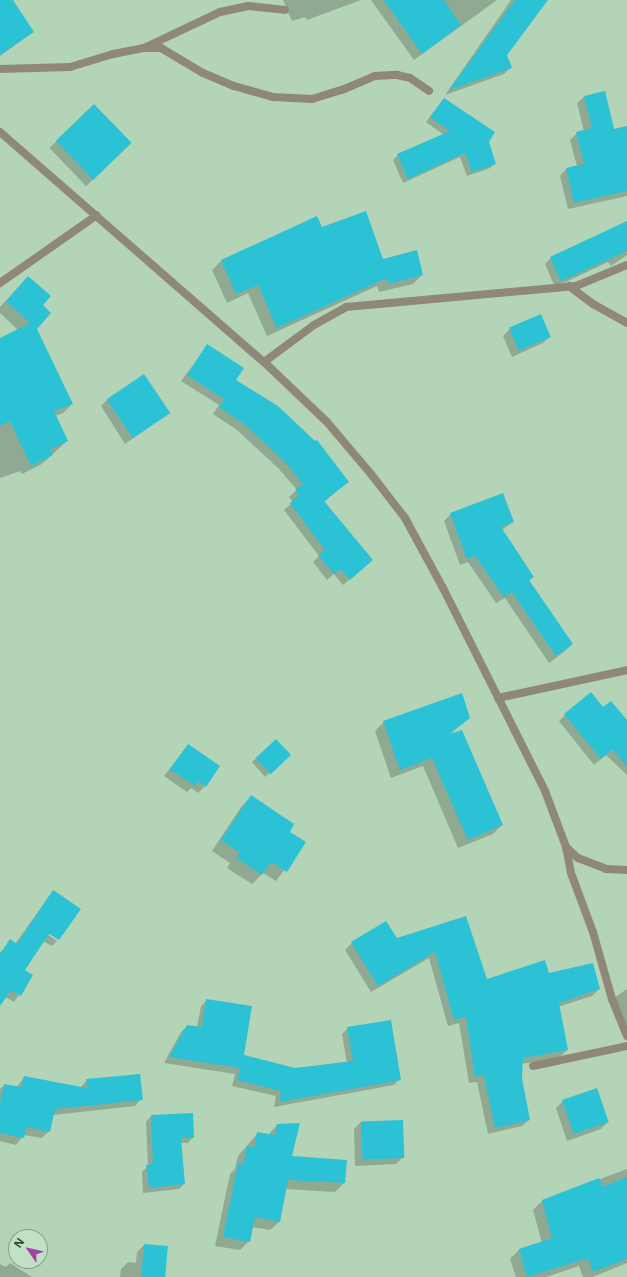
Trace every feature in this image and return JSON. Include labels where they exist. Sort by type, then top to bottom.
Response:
[{"type":"street","points":[[0,69],[70,67],[143,48],[220,12],[248,6],[285,10]]},
{"type":"street","points":[[143,48],[161,48],[203,73],[234,86],[273,97],[312,99],[342,90],[375,76],[397,75],[410,78],[429,91]]},
{"type":"street","points":[[0,132],[264,362],[327,422],[405,518],[443,588],[545,792],[566,847],[571,873],[593,932],[612,999],[627,1036]]},
{"type":"street","points":[[0,283],[97,215]]},
{"type":"street","points":[[264,362],[314,325],[346,307],[569,286],[627,265]]},
{"type":"street","points":[[569,286],[593,304],[627,323]]},
{"type":"street","points":[[498,698],[627,670]]},
{"type":"street","points":[[566,847],[578,858],[606,869],[627,870]]},
{"type":"street","points":[[533,1066],[627,1046]]},
{"type":"building","points":[[0,0],[13,0],[34,32],[0,55]]},
{"type":"building","points":[[384,0],[444,0],[461,25],[422,54]]},
{"type":"building","points":[[515,0],[548,0],[507,55],[512,68],[449,90]]},
{"type":"building","points":[[605,91],[614,129],[627,126],[627,191],[574,203],[566,168],[584,164],[576,132],[592,128],[584,96]]},
{"type":"building","points":[[444,98],[495,132],[489,142],[496,164],[472,172],[465,153],[408,179],[397,154],[450,131],[430,117]]},
{"type":"building","points":[[94,104],[132,143],[93,180],[56,141]]},
{"type":"building","points":[[366,211],[383,259],[417,250],[423,275],[388,284],[387,278],[277,328],[258,285],[236,294],[221,260],[317,216],[322,227]]},
{"type":"building","points":[[627,221],[627,251],[561,281],[550,257]]},
{"type":"building","points":[[28,276],[51,296],[43,305],[51,313],[37,329],[73,404],[54,411],[68,441],[50,450],[53,455],[31,466],[10,421],[0,426],[0,338],[30,323],[6,301]]},
{"type":"building","points":[[541,314],[551,337],[519,351],[509,328]]},
{"type":"building","points":[[207,344],[244,368],[236,380],[278,406],[315,441],[317,440],[349,482],[324,501],[373,560],[350,580],[341,569],[334,574],[318,555],[325,550],[290,503],[299,495],[295,490],[303,484],[285,462],[244,424],[219,407],[224,399],[187,375]]},
{"type":"building","points":[[144,374],[170,413],[133,438],[107,399]]},
{"type":"building","points":[[503,493],[514,522],[501,527],[534,577],[529,580],[573,644],[556,656],[512,592],[504,597],[475,556],[467,559],[450,513]]},
{"type":"building","points":[[591,692],[603,707],[611,701],[627,720],[627,767],[613,749],[601,759],[564,714]]},
{"type":"building","points":[[462,693],[470,718],[449,734],[462,730],[503,825],[468,840],[432,758],[400,770],[383,721]]},
{"type":"building","points":[[276,739],[291,755],[271,774],[256,758]]},
{"type":"building","points":[[188,744],[220,766],[206,787],[198,781],[195,786],[170,769]]},
{"type":"building","points":[[251,795],[294,824],[290,832],[306,842],[287,872],[271,862],[262,875],[236,858],[240,853],[221,840]]},
{"type":"building","points":[[53,890],[81,909],[59,940],[49,934],[25,970],[33,975],[21,996],[11,990],[0,1006],[0,954],[10,939],[17,944]]},
{"type":"building","points":[[466,916],[487,979],[545,960],[549,973],[593,963],[600,989],[559,1003],[568,1050],[523,1058],[522,1078],[530,1120],[495,1128],[484,1075],[475,1077],[466,1017],[454,1020],[435,952],[378,986],[351,942],[386,921],[397,938]]},
{"type":"building","points":[[206,999],[252,1006],[244,1055],[295,1068],[353,1061],[347,1027],[391,1020],[401,1080],[280,1102],[281,1091],[237,1080],[240,1068],[169,1057],[187,1025],[202,1027]]},
{"type":"building","points":[[140,1074],[143,1100],[55,1109],[50,1132],[27,1127],[24,1138],[0,1133],[0,1104],[4,1084],[22,1087],[24,1076],[87,1088],[86,1079]]},
{"type":"building","points":[[597,1088],[609,1122],[574,1134],[562,1100]]},
{"type":"building","points":[[193,1113],[194,1138],[181,1138],[185,1184],[149,1188],[146,1165],[153,1164],[151,1115]]},
{"type":"building","points":[[403,1120],[404,1158],[362,1159],[361,1121]]},
{"type":"building","points":[[300,1123],[292,1156],[347,1160],[345,1183],[288,1180],[280,1222],[255,1217],[250,1242],[223,1237],[238,1164],[243,1165],[247,1146],[254,1148],[257,1132],[275,1135],[277,1124]]},
{"type":"building","points":[[627,1177],[627,1259],[593,1272],[588,1258],[527,1277],[519,1249],[552,1238],[542,1200],[599,1178],[603,1187]]},
{"type":"building","points":[[144,1244],[168,1246],[165,1277],[141,1277]]}]
